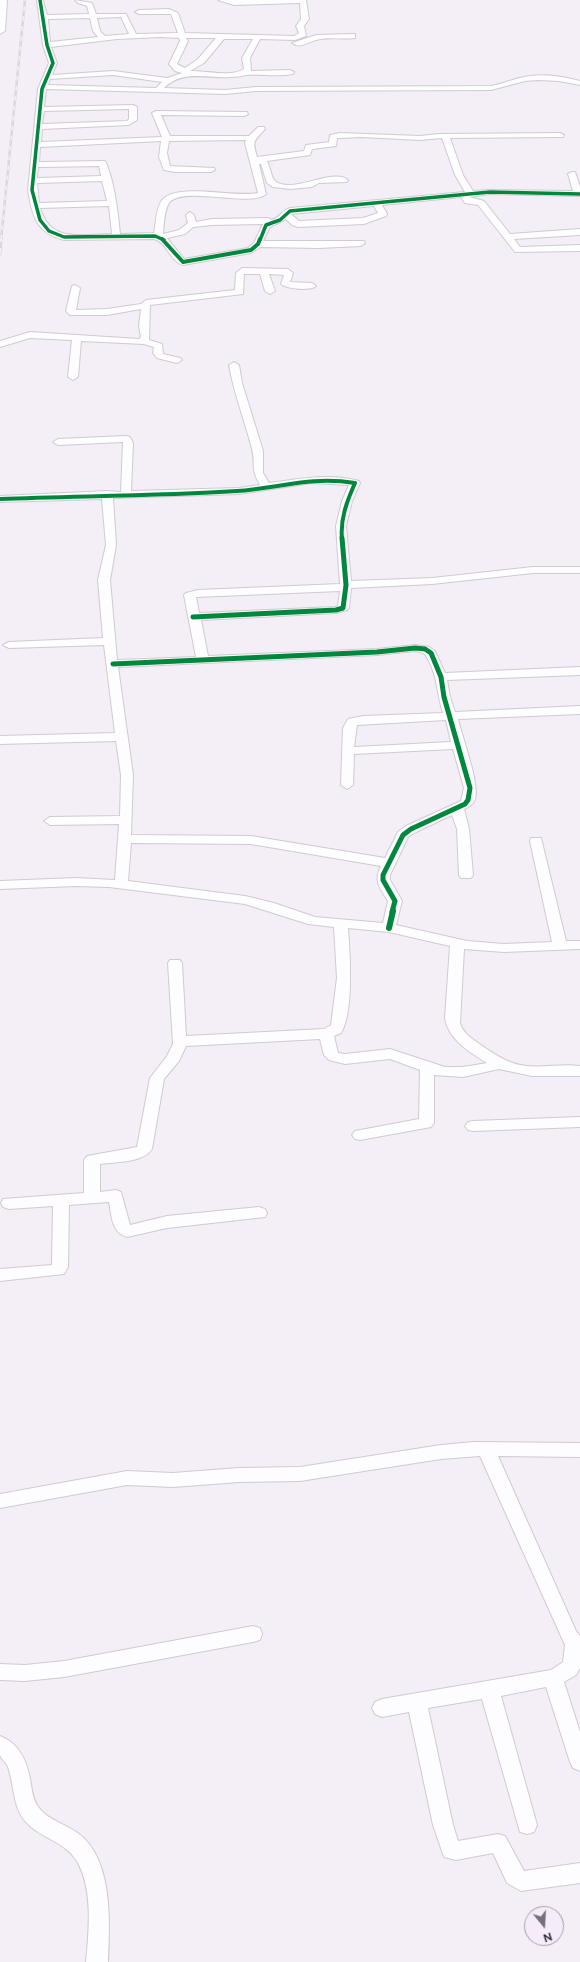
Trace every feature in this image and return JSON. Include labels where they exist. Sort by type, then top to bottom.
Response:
[{"type":"street","points":[[0,31],[3,0]]},
{"type":"street","points":[[40,0],[44,17],[47,45],[53,61],[43,87],[38,145],[33,178],[34,206],[46,230],[53,235],[64,237],[116,235],[159,237],[183,232],[191,225],[212,222],[268,221]]},
{"type":"street","points":[[78,0],[90,4],[97,31],[103,38]]},
{"type":"street","points":[[221,0],[234,3],[303,0],[305,19],[300,26],[303,32],[302,35],[291,38],[256,40]]},
{"type":"street","points":[[44,17],[124,15],[138,9],[172,11],[184,35],[184,43],[173,64],[185,73],[226,75],[290,72]]},
{"type":"street","points":[[124,15],[133,36]]},
{"type":"street","points":[[47,45],[133,36],[184,35],[299,43],[316,37],[352,36]]},
{"type":"street","points":[[158,90],[168,80],[185,73],[201,61],[221,37]]},
{"type":"street","points":[[244,73],[248,70],[246,58],[256,40]]},
{"type":"street","points":[[48,77],[113,73],[168,80]]},
{"type":"street","points":[[43,87],[225,92],[256,89],[491,88],[508,86],[523,79],[550,77],[580,83]]},
{"type":"street","points":[[39,127],[129,123],[133,120],[133,107],[40,109]]},
{"type":"street","points":[[167,138],[156,113],[244,114]]},
{"type":"street","points":[[159,237],[165,202],[171,196],[186,194],[255,196],[262,194],[249,143],[251,138],[261,129]]},
{"type":"street","points":[[253,161],[307,153],[309,146],[333,144],[333,138],[337,136],[357,135],[421,138],[444,136],[560,135]]},
{"type":"street","points":[[444,136],[468,201],[481,203],[515,248],[520,250],[580,248]]},
{"type":"street","points":[[38,145],[167,138],[251,138]]},
{"type":"street","points":[[167,138],[163,144],[162,150],[167,168],[183,170],[211,170]]},
{"type":"street","points":[[253,161],[264,162],[270,181],[282,186],[310,186],[317,181],[344,180]]},
{"type":"street","points":[[35,165],[100,162],[104,164],[112,203],[116,235]]},
{"type":"street","points":[[33,178],[106,174]]},
{"type":"street","points":[[75,288],[71,311],[72,313],[107,312],[145,306],[147,303],[240,292],[240,272],[250,262],[254,249],[258,244],[266,225],[280,220],[285,213],[294,210],[509,192],[579,194],[572,174]]},
{"type":"street","points":[[34,206],[112,203]]},
{"type":"street","points":[[285,213],[294,224],[364,221],[383,214],[377,204]]},
{"type":"street","points":[[190,215],[191,225]]},
{"type":"street","points":[[508,237],[580,232]]},
{"type":"street","points":[[159,237],[169,244],[181,262],[216,258],[221,254],[250,262],[263,272],[270,291]]},
{"type":"street","points":[[258,244],[319,245],[361,243]]},
{"type":"street","points":[[263,272],[288,272],[289,273],[285,284],[312,286]]},
{"type":"street","points":[[143,341],[146,338],[144,326],[145,306]]},
{"type":"street","points":[[0,344],[19,337],[30,335],[132,342],[143,341],[159,346],[158,353],[160,356],[177,360]]},
{"type":"street","points":[[74,377],[77,338]]},
{"type":"street","points":[[234,365],[237,383],[258,451],[258,473],[266,487]]},
{"type":"street","points":[[58,442],[126,439],[128,443],[126,494]]},
{"type":"street","points":[[0,499],[107,494],[216,492],[320,480],[337,480],[355,483],[346,501],[340,526],[346,586],[344,606],[340,610],[193,617]]},
{"type":"street","points":[[107,494],[111,545],[104,580],[109,642],[127,775],[125,839],[121,884]]},
{"type":"street","points":[[203,661],[189,597],[194,594],[432,581],[533,570],[580,570]]},
{"type":"street","points":[[9,645],[109,642]]},
{"type":"street","points":[[113,664],[377,652],[415,648],[425,649],[431,653],[441,677],[444,697],[451,717],[470,788],[470,794],[465,804],[406,832],[400,839],[384,871],[383,880],[396,901],[389,928]]},
{"type":"street","points":[[441,677],[580,671]]},
{"type":"street","points":[[348,785],[348,728],[352,722],[362,720],[580,710]]},
{"type":"street","points":[[0,740],[121,737]]},
{"type":"street","points":[[347,751],[458,745]]},
{"type":"street","points":[[457,809],[463,829],[466,875]]},
{"type":"street","points":[[50,821],[126,820]]},
{"type":"street","points":[[125,839],[250,840],[388,863]]},
{"type":"street","points":[[536,841],[560,946]]},
{"type":"street","points":[[0,886],[76,882],[121,884],[245,900],[313,921],[389,928],[457,943],[504,948],[580,945]]},
{"type":"street","points":[[179,1042],[189,1039],[333,1033],[338,1025],[344,978],[341,924]]},
{"type":"street","points":[[457,943],[452,1018],[454,1030],[461,1038],[499,1064],[530,1071],[580,1071]]},
{"type":"street","points":[[92,1197],[92,1160],[139,1153],[144,1149],[157,1078],[174,1058],[179,1042],[175,963]]},
{"type":"street","points":[[326,1034],[329,1051],[334,1057],[345,1059],[390,1054],[397,1055],[427,1068],[445,1073],[456,1073],[499,1064]]},
{"type":"street","points":[[360,1135],[426,1123],[427,1068]]},
{"type":"street","points":[[473,1126],[580,1122]]},
{"type":"street","points":[[9,1203],[92,1197],[116,1197],[122,1227],[127,1231],[167,1222],[259,1213]]},
{"type":"street","points":[[0,1275],[58,1270],[60,1267],[61,1199]]},
{"type":"street","points":[[0,1501],[119,1479],[142,1478],[173,1480],[239,1475],[300,1474],[441,1452],[486,1449],[580,1450]]},
{"type":"street","points":[[382,1708],[489,1688],[553,1678],[568,1672],[571,1668],[577,1644],[569,1636],[486,1449]]},
{"type":"street","points":[[0,1672],[25,1673],[64,1669],[252,1634]]},
{"type":"street","points":[[553,1678],[580,1762]]},
{"type":"street","points":[[489,1688],[527,1825]]},
{"type":"street","points":[[417,1702],[443,1825],[451,1850],[456,1851],[498,1843],[514,1876],[521,1881],[580,1873]]},
{"type":"street","points":[[0,1745],[15,1758],[29,1810],[40,1822],[74,1843],[83,1854],[92,1872],[99,1916],[97,1962]]},
{"type":"railway","points":[[1,240],[25,0]]},
{"type":"railway","points":[[0,254],[1,239]]},
{"type":"cycle path","points":[[40,0],[47,45],[53,63],[42,89],[32,190],[40,220],[49,231],[56,235],[64,237],[155,236],[166,241],[179,260],[183,262],[213,258],[221,254],[251,250],[258,244],[266,225],[280,220],[290,211],[490,192],[580,194]]},
{"type":"cycle path","points":[[0,499],[239,491],[312,480],[337,480],[355,483],[347,501],[341,526],[346,585],[343,608],[336,610],[193,617]]},
{"type":"cycle path","points":[[113,664],[377,652],[415,648],[425,649],[431,653],[441,677],[444,697],[451,717],[470,788],[468,800],[465,804],[411,829],[403,835],[383,875],[383,880],[395,901],[389,928]]}]
